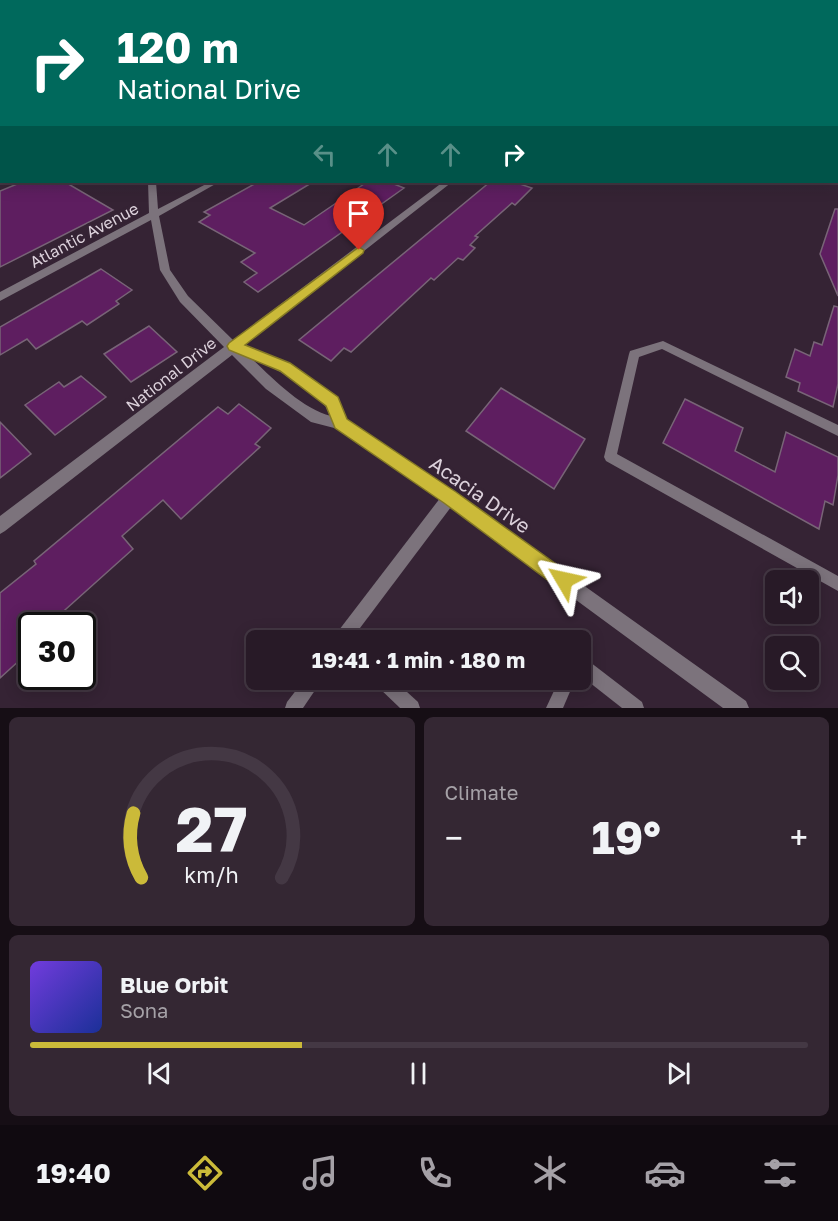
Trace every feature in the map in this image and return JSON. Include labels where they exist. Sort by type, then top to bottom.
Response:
[{"type":"street","name":"Acacia Drive","points":[[152,183],[154,214],[165,270],[184,299],[206,323],[234,346],[270,385],[316,418],[341,424],[450,498],[739,708]]},
{"type":"street","name":"Atlantic Avenue","points":[[0,297],[213,183]]},
{"type":"street","name":"National Drive","points":[[0,526],[447,183]]},
{"type":"street","name":"Acacia Drive","points":[[234,346],[285,367],[295,374],[332,402],[341,424]]},
{"type":"lane","points":[[838,431],[663,345],[634,354],[609,457],[838,584]]},
{"type":"lane","points":[[350,630],[450,498]]},
{"type":"lane","points":[[591,673],[636,708]]},
{"type":"lane","points":[[293,708],[306,690]]},
{"type":"lane","points":[[393,690],[412,708]]},
{"type":"lane","points":[[554,708],[562,690]]},
{"type":"building","points":[[20,183],[67,183],[113,210],[0,267],[0,191]]},
{"type":"building","points":[[256,183],[311,183],[270,208],[304,225],[366,183],[392,183],[404,188],[258,292],[244,282],[257,273],[241,262],[255,253],[199,222],[210,215],[204,212]]},
{"type":"building","points":[[489,183],[517,183],[532,188],[515,205],[512,203],[475,236],[478,237],[470,245],[475,248],[463,260],[458,258],[434,280],[431,278],[351,352],[344,348],[331,361],[299,340]]},
{"type":"building","points":[[835,209],[838,209],[838,296],[820,254]]},
{"type":"building","points":[[101,269],[132,290],[116,301],[119,304],[87,325],[82,321],[36,349],[27,339],[0,355],[0,327]]},
{"type":"building","points":[[834,306],[838,307],[838,384],[833,407],[798,391],[800,383],[786,377],[795,349],[810,356],[814,342],[822,345]]},
{"type":"building","points":[[149,326],[177,352],[131,382],[104,354]]},
{"type":"building","points":[[81,376],[106,397],[55,435],[25,405],[59,382],[64,387]]},
{"type":"building","points":[[501,388],[585,439],[554,489],[466,431]]},
{"type":"building","points":[[685,399],[743,428],[735,451],[775,472],[786,432],[838,457],[838,475],[833,505],[825,501],[819,529],[663,443]]},
{"type":"building","points":[[239,404],[271,428],[255,444],[260,447],[181,519],[163,500],[122,536],[133,549],[63,612],[18,612],[18,662],[0,678],[0,593],[36,564],[34,561],[218,407],[228,414]]},
{"type":"building","points":[[0,422],[31,454],[0,478]]},
{"type":"route","points":[[359,250],[234,346],[285,367],[332,402],[341,424],[450,498],[564,580]]}]
